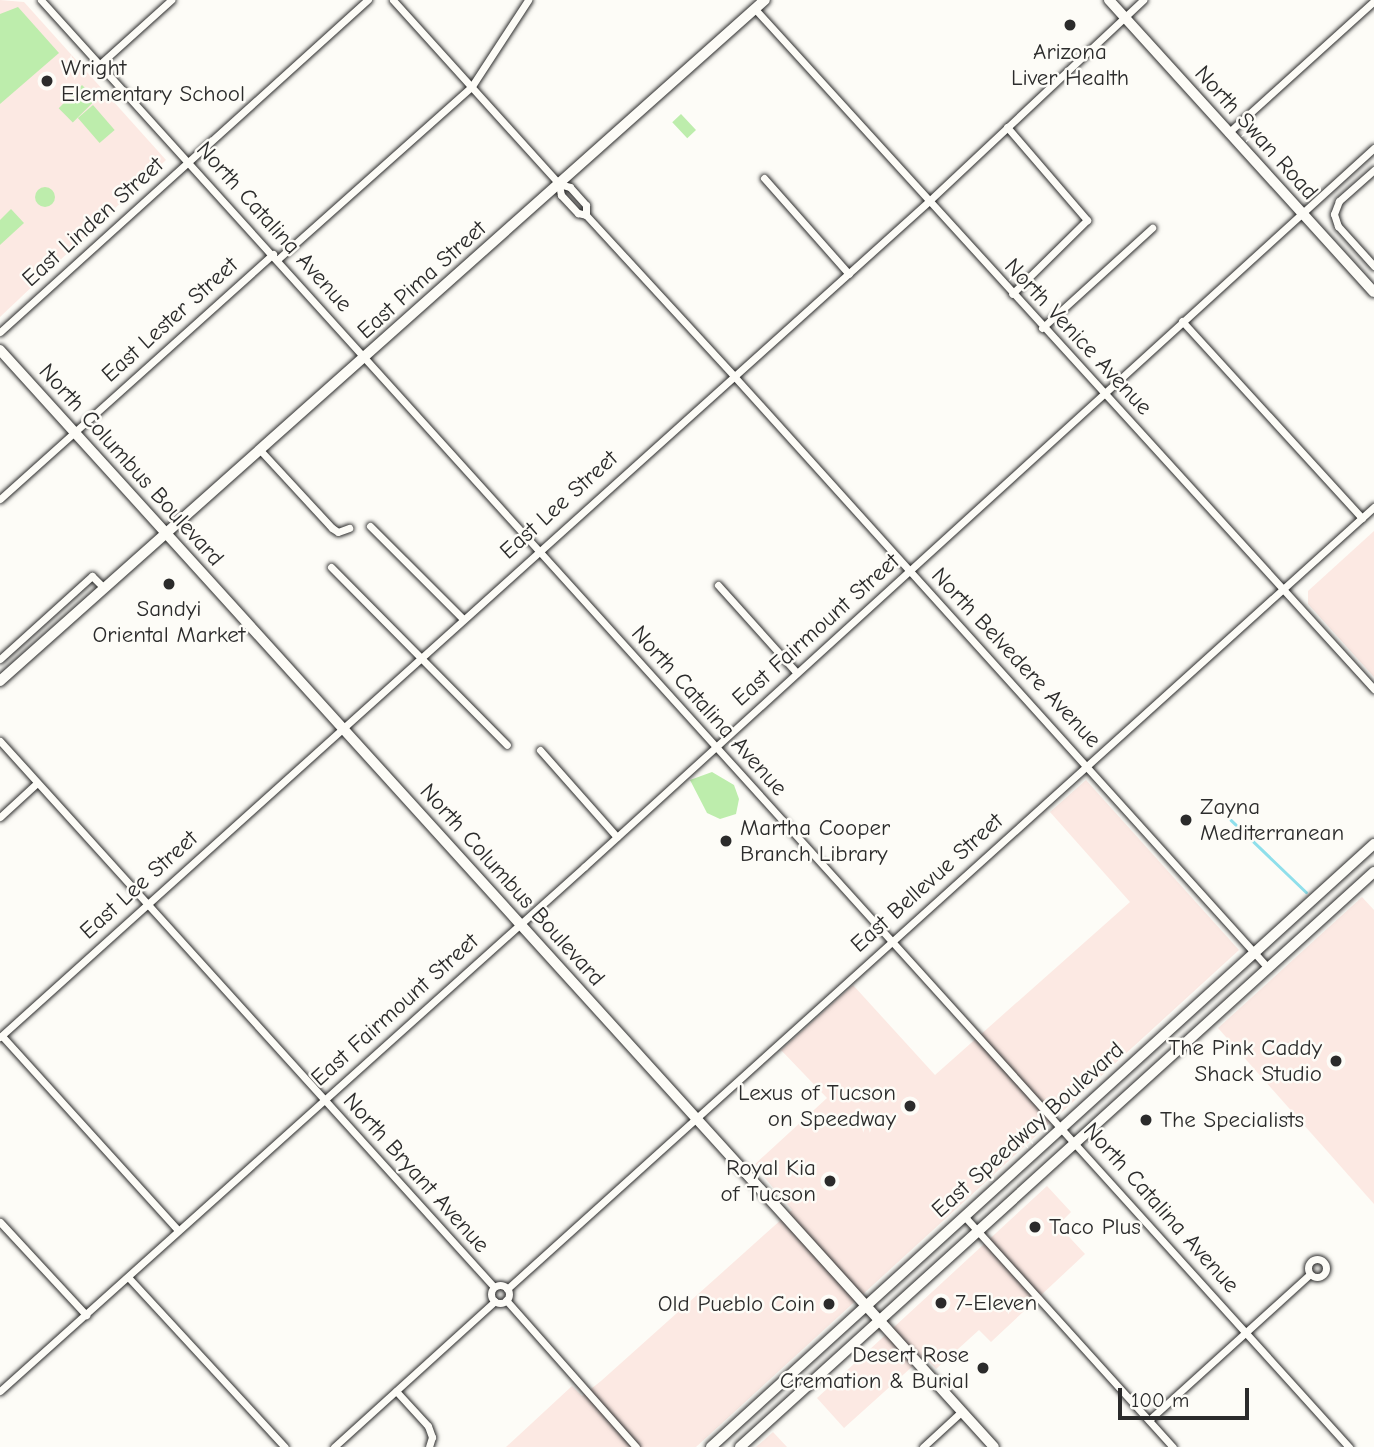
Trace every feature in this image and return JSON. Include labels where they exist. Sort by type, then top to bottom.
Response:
[{"type":"main road","name":"North Swan Road","points":[[1109,0],[1299,213],[1374,292]]},
{"type":"main road","name":"East Speedway Boulevard","points":[[711,1447],[1374,844]]},
{"type":"main road","name":"East Speedway Boulevard","points":[[740,1447],[1374,872]]},
{"type":"street","name":"North Catalina Avenue","points":[[41,0],[276,256],[715,748],[1076,1142],[1349,1447]]},
{"type":"street","points":[[100,64],[171,0]]},
{"type":"street","name":"East Linden Street","points":[[0,332],[368,0]]},
{"type":"street","points":[[393,0],[559,184]]},
{"type":"street","name":"East Lester Street","points":[[0,499],[472,86],[528,0]]},
{"type":"street","name":"East Pima Street","points":[[0,681],[765,0]]},
{"type":"street","name":"East Lee Street","points":[[1,1037],[538,550],[849,274],[1143,0]]},
{"type":"street","points":[[1228,132],[1374,1]]},
{"type":"street","name":"North Venice Avenue","points":[[755,9],[1042,328],[1374,689]]},
{"type":"street","points":[[1007,127],[1087,220],[1012,294]]},
{"type":"street","name":"East Fairmount Street","points":[[0,1391],[617,837],[1299,213],[1374,148]]},
{"type":"street","name":"North Swan Road","points":[[1374,170],[1334,209],[1338,226],[1374,266]]},
{"type":"street","points":[[764,178],[849,274]]},
{"type":"street","name":"North Belvedere Avenue","points":[[559,184],[570,187],[586,205],[586,215],[1088,765],[1268,968]]},
{"type":"street","points":[[1042,328],[1152,228]]},
{"type":"street","points":[[1182,321],[1362,518]]},
{"type":"street","name":"North Columbus Boulevard","points":[[0,350],[881,1319],[994,1447]]},
{"type":"street","points":[[260,450],[331,528],[338,532],[349,528]]},
{"type":"street","name":"East Bellevue Street","points":[[508,1289],[891,940],[1374,507]]},
{"type":"street","points":[[370,526],[463,619]]},
{"type":"street","points":[[331,567],[507,745]]},
{"type":"street","points":[[0,659],[93,576],[104,588]]},
{"type":"street","points":[[718,585],[797,673]]},
{"type":"street","name":"North Bryant Avenue","points":[[0,741],[494,1287]]},
{"type":"street","points":[[540,750],[617,837]]},
{"type":"street","points":[[0,817],[37,783]]},
{"type":"street","points":[[1,1037],[178,1230]]},
{"type":"street","points":[[964,1217],[1173,1447]]},
{"type":"street","points":[[0,1222],[86,1315]]},
{"type":"street","points":[[1149,1420],[1310,1274]]},
{"type":"street","points":[[128,1277],[285,1447]]},
{"type":"street","points":[[495,1301],[494,1287],[508,1289],[506,1300]]},
{"type":"street","points":[[334,1447],[495,1301],[506,1300]]},
{"type":"street","points":[[506,1300],[636,1447]]},
{"type":"street","points":[[396,1391],[428,1426],[432,1437],[429,1447]]},
{"type":"street","points":[[923,1447],[962,1411]]},
{"type":"shaded area","name":"Wright Elementary School","points":[[0,0],[24,2],[166,160],[0,317]]},
{"type":"shaded area","points":[[1374,531],[1374,677],[1308,604],[1308,591]]},
{"type":"shaded area","points":[[1086,780],[1239,950],[696,1447],[506,1447],[572,1386],[582,1396],[601,1381],[792,1210],[754,1165],[827,1098],[781,1050],[853,985],[935,1075],[1130,902],[1050,812]]},
{"type":"shaded area","points":[[1362,897],[1374,910],[1374,1204],[1218,1028]]},
{"type":"shaded area","points":[[1047,1186],[1071,1212],[1058,1225],[1085,1254],[991,1342],[979,1330],[936,1369],[924,1356],[844,1428],[817,1398]]},
{"type":"shaded area","points":[[773,1432],[787,1447],[756,1447]]},
{"type":"green space","points":[[18,7],[59,53],[0,104],[0,14]]},
{"type":"green space","points":[[82,85],[96,99],[73,122],[59,108]]},
{"type":"green space","points":[[93,105],[115,130],[100,143],[78,118]]},
{"type":"green space","points":[[681,114],[696,130],[687,138],[672,122]]},
{"type":"green space","points":[[45,187],[52,190],[55,197],[52,204],[45,207],[38,204],[35,197],[38,190]]},
{"type":"green space","points":[[11,209],[24,223],[0,245],[0,220]]},
{"type":"green space","points":[[712,772],[734,785],[739,799],[736,814],[720,819],[707,813],[690,780]]},
{"type":"waterway","points":[[1231,820],[1306,892]]},
{"type":"place","name":"Arizona Liver Health","points":[[1070,25]]},
{"type":"place","name":"Wright Elementary School","points":[[47,81]]},
{"type":"place","name":"Sandyi Oriental Market","points":[[169,584]]},
{"type":"place","name":"Zayna Mediterranean","points":[[1186,820]]},
{"type":"place","name":"Martha Cooper Branch Library","points":[[726,841]]},
{"type":"place","name":"The Pink Caddy Shack Studio","points":[[1336,1061]]},
{"type":"place","name":"Lexus of Tucson on Speedway","points":[[910,1106]]},
{"type":"place","name":"The Specialists","points":[[1146,1120]]},
{"type":"place","name":"Royal Kia of Tucson","points":[[830,1181]]},
{"type":"place","name":"Taco Plus","points":[[1035,1227]]},
{"type":"place","name":"7-Eleven","points":[[941,1303]]},
{"type":"place","name":"Old Pueblo Coin","points":[[829,1304]]},
{"type":"place","name":"Desert Rose Cremation & Burial","points":[[983,1368]]}]
